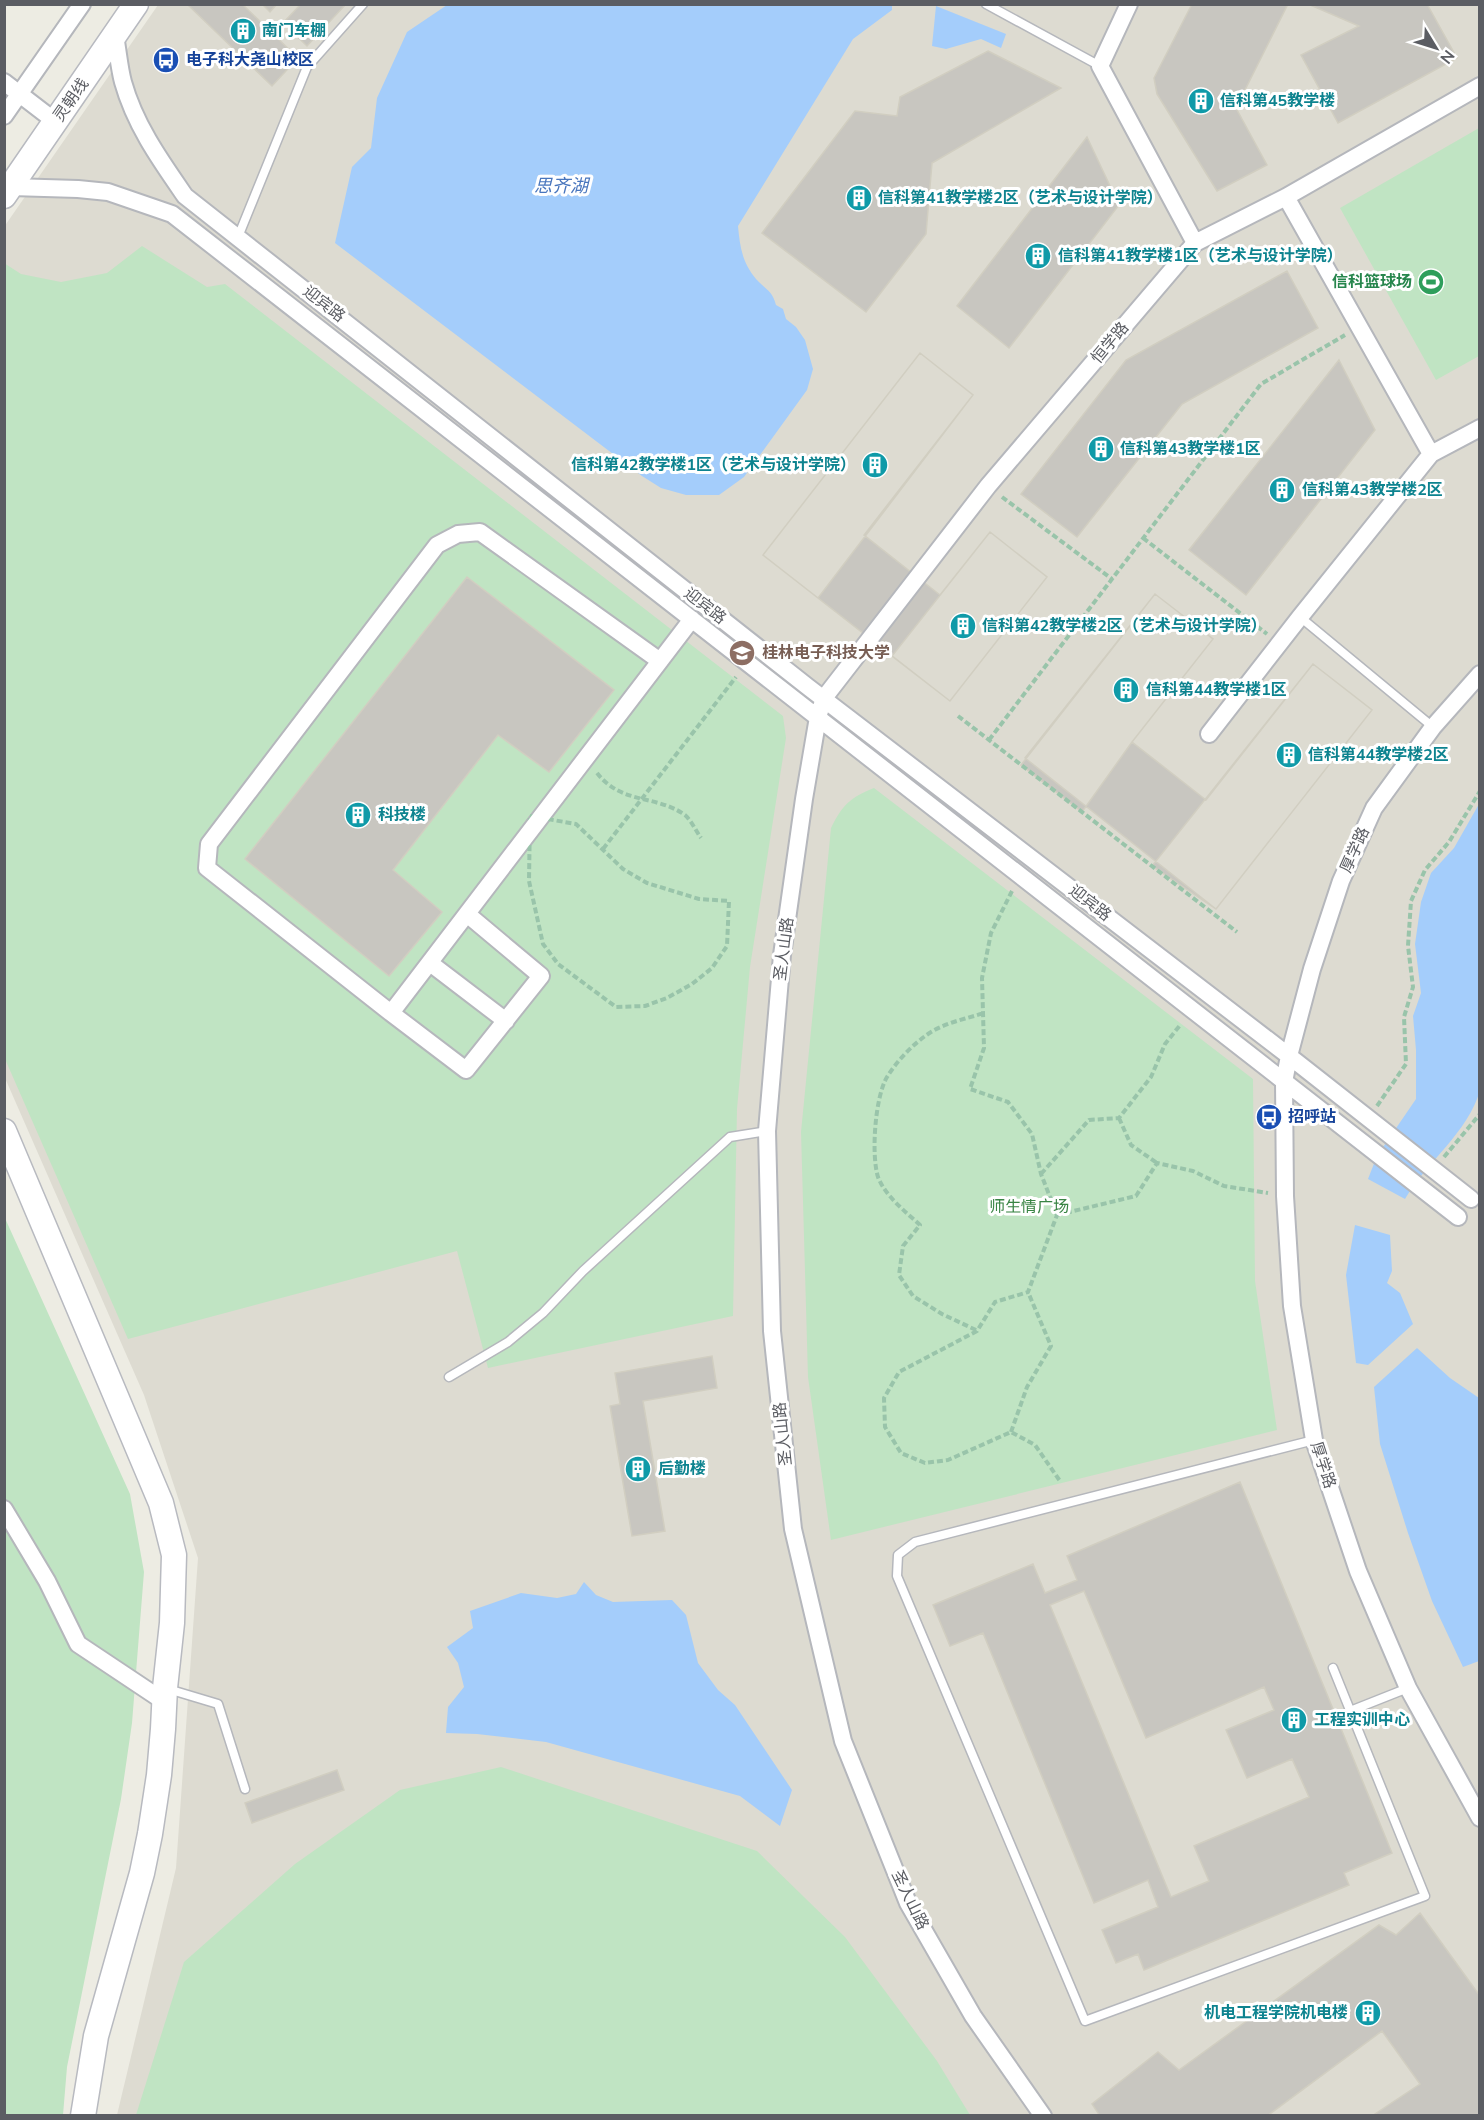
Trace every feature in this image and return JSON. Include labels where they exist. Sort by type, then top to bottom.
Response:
[{"type":"street","points":[[4,116],[82,4]]},
{"type":"street","name":"灵朝线","points":[[8,191],[136,4]]},
{"type":"street","points":[[1129,4],[1100,66],[1195,243]]},
{"type":"street","name":"迎宾路","points":[[115,36],[123,81],[133,111],[146,138],[185,196],[824,698],[1471,1199]]},
{"type":"street","points":[[4,82],[56,122]]},
{"type":"street","name":"恒学路","points":[[824,698],[988,486],[1195,243],[1287,197],[1479,86]]},
{"type":"street","name":"迎宾路","points":[[8,191],[78,189],[108,192],[172,214],[1458,1217]]},
{"type":"street","points":[[1287,197],[1431,454]]},
{"type":"street","points":[[1209,734],[1431,454],[1479,428]]},
{"type":"street","points":[[467,914],[541,976],[466,1070],[207,868],[209,844],[437,545],[458,534],[480,532],[660,661]]},
{"type":"street","points":[[391,1013],[692,619]]},
{"type":"street","name":"厚学路","points":[[1479,674],[1433,727],[1374,807],[1341,881],[1312,969],[1284,1082],[1285,1196],[1292,1306],[1314,1440],[1358,1570],[1408,1688],[1479,1818]]},
{"type":"street","name":"圣人山路","points":[[824,698],[818,717],[804,799],[782,955],[766,1131],[772,1331],[793,1529],[843,1742],[908,1903],[973,2016],[1043,2115]]},
{"type":"street","points":[[429,963],[506,1021]]},
{"type":"street","points":[[4,1131],[161,1503],[174,1555],[172,1623],[159,1775],[150,1834],[132,1912],[96,2036],[83,2115]]},
{"type":"street","points":[[4,1509],[47,1581],[78,1644],[165,1695]]},
{"type":"lane","points":[[238,237],[307,67],[363,4]]},
{"type":"lane","points":[[986,4],[1100,66]]},
{"type":"lane","points":[[1300,617],[1433,727]]},
{"type":"lane","points":[[449,1377],[508,1342],[543,1313],[583,1272],[730,1137],[766,1131]]},
{"type":"lane","points":[[1314,1440],[915,1542],[898,1555],[897,1576],[1085,2021],[1425,1896],[1333,1668]]},
{"type":"lane","points":[[1350,1711],[1408,1688]]},
{"type":"lane","points":[[165,1695],[218,1704],[244,1789]]},
{"type":"path","points":[[989,740],[1261,384],[1358,327]]},
{"type":"path","points":[[988,486],[1112,579]]},
{"type":"path","points":[[1143,538],[1280,644]]},
{"type":"path","points":[[603,849],[747,662]]},
{"type":"path","points":[[958,716],[1237,932]]},
{"type":"path","points":[[593,767],[605,784],[627,796],[658,803],[686,816],[701,838]]},
{"type":"path","points":[[1369,1119],[1406,1064],[1404,1017],[1413,987],[1408,946],[1411,902],[1425,870],[1449,842],[1479,791]]},
{"type":"path","points":[[530,816],[576,824],[603,849],[623,868],[647,883],[699,899],[729,901],[727,946],[712,968],[692,984],[667,998],[645,1006],[616,1007],[558,964],[543,944],[535,915],[529,881],[530,816]]},
{"type":"path","points":[[1020,874],[991,933],[982,978],[984,1048],[970,1089],[1008,1102],[1032,1134],[1041,1174],[1057,1215],[1028,1292],[1051,1346],[1027,1387],[1011,1432],[948,1460],[925,1463],[901,1453],[885,1427],[884,1398],[899,1371],[977,1331],[995,1302],[1028,1292]]},
{"type":"path","points":[[1041,1174],[1089,1120],[1119,1118],[1151,1077],[1165,1044],[1193,1009]]},
{"type":"path","points":[[977,1331],[942,1314],[913,1296],[899,1275],[903,1246],[920,1225],[896,1203],[878,1177],[874,1141],[877,1111],[885,1079],[905,1053],[928,1034],[954,1022],[984,1013]]},
{"type":"path","points":[[1434,1170],[1473,1125],[1479,1114]]},
{"type":"path","points":[[1119,1118],[1131,1145],[1157,1163],[1193,1171],[1224,1186],[1285,1196]]},
{"type":"path","points":[[1057,1215],[1136,1196],[1157,1163]]},
{"type":"path","points":[[1011,1432],[1035,1445],[1060,1482]]},
{"type":"shaded area","name":"桂林电子科技大学","points":[[158,5],[1479,5],[1479,2115],[117,2115],[176,1868],[198,1558],[144,1395],[5,1078],[4,227]]},
{"type":"green space","name":"信科篮球场","points":[[1479,128],[1479,356],[1436,380],[1340,208]]},
{"type":"green space","points":[[142,246],[207,287],[225,284],[783,716],[786,738],[750,967],[737,1109],[733,1316],[488,1368],[457,1251],[128,1339],[5,1059],[4,263],[21,274],[61,282],[107,273]]},
{"type":"green space","name":"师生情广场","points":[[874,788],[1253,1079],[1255,1281],[1277,1430],[831,1540],[808,1377],[801,1132],[831,828],[839,813],[848,803]]},
{"type":"green space","points":[[4,1216],[130,1494],[144,1572],[132,1723],[121,1799],[67,2067],[63,2115],[5,2115]]},
{"type":"green space","points":[[501,1767],[757,1851],[845,1937],[937,2061],[970,2115],[136,2115],[184,1962],[295,1864],[400,1790]]},
{"type":"water","name":"思齐湖","points":[[447,5],[892,5],[892,10],[853,39],[738,226],[741,248],[748,266],[756,279],[771,293],[776,305],[783,309],[786,319],[796,327],[805,340],[813,369],[807,390],[744,477],[719,495],[686,495],[661,488],[642,476],[335,243],[352,167],[371,148],[377,98],[407,32]]},
{"type":"water","points":[[936,6],[1006,34],[1001,48],[981,39],[946,49],[932,46]]},
{"type":"water","points":[[1479,804],[1480,1090],[1466,1120],[1405,1199],[1368,1179],[1377,1156],[1416,1099],[1413,1016],[1421,993],[1415,944],[1421,902],[1431,873],[1454,848]]},
{"type":"water","points":[[1355,1225],[1390,1235],[1392,1271],[1387,1283],[1400,1293],[1413,1324],[1368,1365],[1356,1363],[1346,1275]]},
{"type":"water","points":[[1417,1348],[1450,1378],[1479,1398],[1479,1661],[1463,1667],[1432,1601],[1380,1444],[1374,1387]]},
{"type":"water","points":[[584,1582],[596,1595],[613,1602],[672,1600],[686,1615],[698,1663],[718,1690],[735,1705],[792,1790],[780,1826],[740,1796],[546,1742],[446,1733],[448,1707],[464,1687],[458,1663],[447,1647],[473,1628],[470,1611],[521,1593],[557,1598],[576,1594]]},
{"type":"building","name":"南门车棚","points":[[187,4],[242,4],[298,58],[272,86]]},
{"type":"building","name":"南门车棚","points":[[262,4],[277,4],[270,12]]},
{"type":"building","name":"南门车棚","points":[[301,4],[346,4],[307,46],[283,23]]},
{"type":"building","name":"信科第45教学楼","points":[[1192,4],[1288,4],[1236,108],[1267,165],[1217,191],[1157,94],[1154,78]]},
{"type":"building","name":"信科第45教学楼","points":[[1308,4],[1427,4],[1457,58],[1338,123],[1301,55],[1359,26]]},
{"type":"building","name":"信科第41教学楼2区（艺术与设计学院）","points":[[988,51],[1061,88],[932,163],[926,234],[866,312],[762,233],[855,111],[897,116],[900,97]]},
{"type":"building","name":"信科第41教学楼1区（艺术与设计学院）","points":[[1087,137],[1119,205],[1009,348],[957,306]]},
{"type":"building","name":"信科第43教学楼1区","points":[[1287,271],[1318,328],[1182,404],[1077,537],[1021,494],[1126,360]]},
{"type":"building","points":[[920,353],[973,395],[864,535],[940,595],[990,532],[1047,577],[950,701],[763,555]]},
{"type":"building","name":"信科第42教学楼1区（艺术与设计学院）","points":[[920,353],[973,395],[818,598],[763,555]]},
{"type":"building","name":"信科第43教学楼2区","points":[[1339,360],[1375,430],[1246,595],[1189,550]]},
{"type":"building","name":"信科第42教学楼2区（艺术与设计学院）","points":[[990,532],[1047,577],[950,701],[892,656]]},
{"type":"building","name":"科技楼","points":[[467,577],[614,690],[549,772],[498,735],[393,870],[442,912],[389,976],[245,859]]},
{"type":"building","points":[[1155,594],[1213,639],[1132,742],[1206,800],[1313,664],[1372,710],[1216,909],[1025,758]]},
{"type":"building","name":"信科第44教学楼1区","points":[[1155,594],[1213,639],[1132,742],[1082,812],[1021,765]]},
{"type":"building","name":"信科第44教学楼2区","points":[[1313,664],[1372,710],[1216,909],[1152,866]]},
{"type":"building","name":"后勤楼","points":[[712,1356],[717,1388],[643,1401],[665,1531],[632,1536],[610,1406],[620,1404],[615,1373]]},
{"type":"building","name":"工程实训中心","points":[[1240,1482],[1392,1853],[1344,1873],[1349,1885],[1144,1970],[1138,1954],[1116,1963],[1102,1930],[1158,1907],[1148,1880],[1094,1903],[983,1633],[950,1646],[933,1605],[1033,1564],[1045,1593],[1077,1580],[1067,1556]],"holes":[[[1084,1591],[1146,1738],[1264,1687],[1274,1710],[1226,1730],[1247,1778],[1292,1759],[1309,1797],[1194,1846],[1209,1881],[1171,1897],[1050,1605]]]},
{"type":"building","points":[[337,1770],[344,1790],[252,1823],[245,1803]]},
{"type":"building","name":"机电工程学院机电楼","points":[[1420,1913],[1480,1996],[1480,2116],[1372,2116],[1420,2084],[1382,2031],[1267,2116],[1100,2116],[1092,2104],[1158,2052],[1179,2070],[1379,1925],[1396,1935]]},
{"type":"place","name":"南门车棚","points":[[243,31]]},
{"type":"place","name":"电子科大尧山校区","points":[[166,60]]},
{"type":"place","name":"信科第45教学楼","points":[[1201,101]]},
{"type":"place","name":"信科第41教学楼2区（艺术与设计学院）","points":[[859,198]]},
{"type":"place","name":"信科第41教学楼1区（艺术与设计学院）","points":[[1038,256]]},
{"type":"place","name":"信科篮球场","points":[[1431,282]]},
{"type":"place","name":"信科第43教学楼1区","points":[[1101,449]]},
{"type":"place","name":"信科第42教学楼1区（艺术与设计学院）","points":[[875,465]]},
{"type":"place","name":"信科第43教学楼2区","points":[[1282,490]]},
{"type":"place","name":"信科第42教学楼2区（艺术与设计学院）","points":[[963,626]]},
{"type":"place","name":"桂林电子科技大学","points":[[742,653]]},
{"type":"place","name":"信科第44教学楼1区","points":[[1126,690]]},
{"type":"place","name":"信科第44教学楼2区","points":[[1289,755]]},
{"type":"place","name":"科技楼","points":[[358,815]]},
{"type":"place","name":"招呼站","points":[[1269,1117]]},
{"type":"place","name":"后勤楼","points":[[638,1469]]},
{"type":"place","name":"工程实训中心","points":[[1294,1720]]},
{"type":"place","name":"机电工程学院机电楼","points":[[1368,2013]]}]
